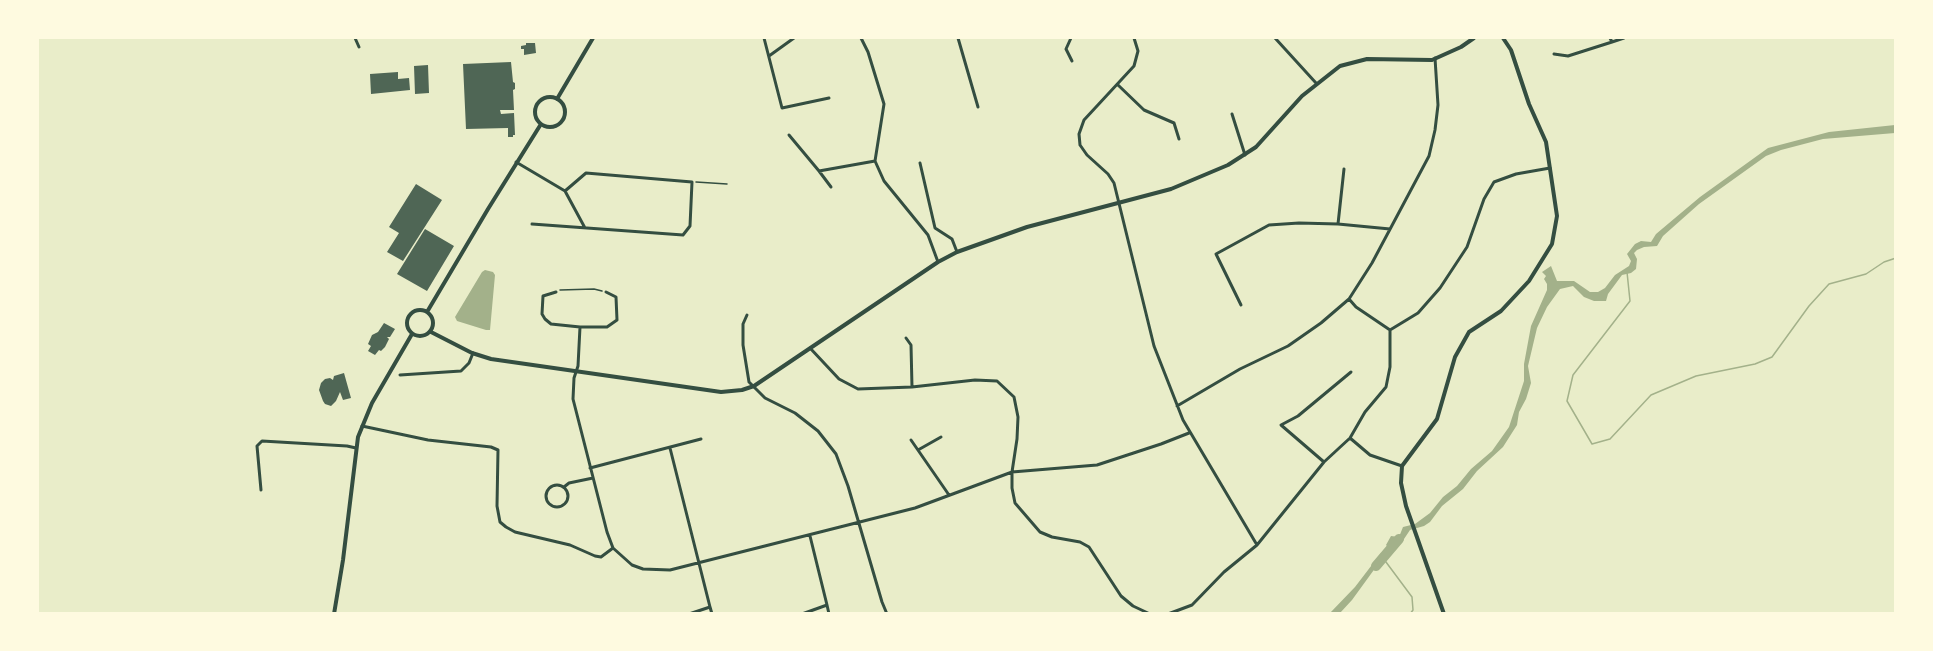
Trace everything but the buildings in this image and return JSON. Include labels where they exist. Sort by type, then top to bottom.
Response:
[{"type":"street","points":[[356,38],[359,47]]},
{"type":"street","points":[[557,99],[592,38]]},
{"type":"street","points":[[764,38],[782,108],[829,98]]},
{"type":"street","points":[[769,56],[794,38]]},
{"type":"street","points":[[861,38],[868,52],[884,104],[875,161],[884,181],[928,235],[938,262]]},
{"type":"street","points":[[958,38],[978,107]]},
{"type":"street","points":[[1071,38],[1066,49],[1072,61]]},
{"type":"street","points":[[1134,38],[1138,51],[1136,62],[1131,71],[1084,120],[1079,134],[1080,145],[1111,177],[1120,204],[1154,346],[1177,406],[1190,433],[1257,545]]},
{"type":"street","points":[[1275,38],[1316,83]]},
{"type":"street","points":[[431,332],[473,353],[491,359],[721,392],[742,390],[754,386],[938,262],[957,252],[1027,227],[1171,189],[1246,155],[1264,140],[1289,109],[1316,83],[1340,66],[1359,60],[1421,61],[1461,47],[1474,38]]},
{"type":"street","points":[[1444,614],[1411,523],[1401,483],[1402,466],[1437,418],[1455,357],[1469,332],[1501,311],[1529,281],[1552,244],[1557,216],[1546,142],[1529,104],[1511,50],[1503,38]]},
{"type":"street","points":[[1554,54],[1568,56],[1611,40],[1624,38]]},
{"type":"street","points":[[1177,406],[1240,369],[1288,346],[1321,323],[1348,299],[1372,263],[1423,170],[1432,142],[1438,105],[1435,58]]},
{"type":"street","points":[[1118,85],[1144,110],[1174,123],[1179,140]]},
{"type":"street","points":[[544,98],[557,99],[563,106],[562,119],[550,126],[542,124],[536,117],[538,103],[544,98]]},
{"type":"street","points":[[1232,114],[1246,155]]},
{"type":"street","points":[[427,312],[516,162],[542,124]]},
{"type":"street","points":[[789,135],[831,187]]},
{"type":"street","points":[[819,171],[875,161]]},
{"type":"street","points":[[516,162],[565,191],[585,228]]},
{"type":"street","points":[[920,162],[935,228],[952,239],[957,252]]},
{"type":"street","points":[[1390,330],[1418,313],[1440,288],[1467,247],[1484,199],[1494,182],[1516,174],[1551,168]]},
{"type":"street","points":[[1338,224],[1344,169]]},
{"type":"street","points":[[532,224],[683,235],[690,226],[692,182],[585,173],[565,191]]},
{"type":"street","points":[[1241,305],[1216,254],[1269,225],[1338,224],[1390,230]]},
{"type":"street","points":[[556,292],[543,296],[542,314],[551,324],[607,327],[617,320],[616,297],[606,292]]},
{"type":"street","points":[[1348,299],[1390,330]]},
{"type":"street","points":[[418,310],[427,312],[433,320],[431,332],[420,337],[412,334],[407,326],[408,318],[418,310]]},
{"type":"street","points":[[747,315],[743,324],[746,376],[765,398],[795,413],[818,431],[836,454],[887,614]]},
{"type":"street","points":[[580,327],[573,399],[590,468],[613,548],[632,565],[643,569],[669,570],[810,536],[859,521],[915,508],[1012,472],[1097,465],[1190,433]]},
{"type":"street","points":[[1168,614],[1192,604],[1224,572],[1257,545],[1324,462],[1350,438],[1365,412],[1386,387],[1390,367],[1390,330]]},
{"type":"street","points":[[334,614],[347,531],[356,448],[362,426],[372,403],[412,334]]},
{"type":"street","points":[[906,339],[911,345],[912,387]]},
{"type":"street","points":[[810,348],[839,379],[858,389],[912,387],[975,380],[997,381],[1014,397],[1018,417],[1012,472],[1015,502],[1040,532],[1052,537],[1080,542],[1089,548],[1121,596],[1133,606],[1150,614]]},
{"type":"street","points":[[400,375],[461,371],[470,363],[473,353]]},
{"type":"street","points":[[1324,462],[1281,425],[1298,416],[1351,372]]},
{"type":"street","points":[[362,426],[428,440],[491,447],[498,450],[497,506],[500,522],[515,532],[570,545],[595,556],[601,557],[613,548]]},
{"type":"street","points":[[918,450],[941,436]]},
{"type":"street","points":[[1350,438],[1370,455],[1402,466]]},
{"type":"street","points":[[590,468],[701,440]]},
{"type":"street","points":[[911,440],[949,495]]},
{"type":"street","points":[[261,490],[257,446],[262,441],[356,448]]},
{"type":"street","points":[[670,448],[712,614]]},
{"type":"street","points":[[563,487],[568,493],[568,501],[562,507],[551,506],[546,501],[547,490],[553,486],[563,487],[569,483],[593,478]]},
{"type":"street","points":[[810,536],[829,614]]},
{"type":"street","points":[[802,614],[827,604]]},
{"type":"street","points":[[689,614],[710,607]]},
{"type":"path","points":[[692,182],[727,183]]},
{"type":"path","points":[[556,292],[562,289],[594,289],[606,292]]},
{"type":"shaded area","points":[[1895,125],[1895,133],[1823,139],[1766,156],[1699,204],[1663,236],[1657,246],[1637,250],[1634,253],[1637,259],[1636,269],[1622,275],[1608,294],[1606,301],[1594,301],[1584,297],[1573,286],[1560,289],[1547,307],[1537,328],[1528,366],[1531,383],[1519,412],[1517,425],[1503,447],[1477,471],[1463,489],[1442,506],[1430,522],[1410,530],[1402,542],[1391,550],[1386,545],[1391,536],[1399,537],[1403,527],[1415,524],[1430,513],[1471,469],[1492,451],[1509,427],[1524,381],[1524,364],[1531,326],[1547,290],[1544,279],[1546,276],[1542,272],[1551,266],[1557,281],[1574,281],[1590,292],[1598,292],[1605,288],[1615,275],[1629,266],[1631,261],[1627,254],[1635,244],[1641,241],[1651,242],[1656,234],[1700,197],[1768,148],[1829,132]]},
{"type":"shaded area","points":[[485,270],[495,275],[490,330],[457,321],[455,317]]},
{"type":"shaded area","points":[[1381,553],[1384,556],[1352,600],[1340,613],[1330,613],[1355,587]]},
{"type":"waterway","points":[[1627,272],[1630,301],[1573,375],[1567,401],[1592,444],[1610,439],[1651,395],[1696,376],[1755,364],[1772,357],[1809,306],[1829,284],[1866,274],[1884,262],[1896,258]]},
{"type":"waterway","points":[[1376,566],[1399,539]]},
{"type":"waterway","points":[[1383,558],[1412,597],[1413,610],[1410,614]]}]
